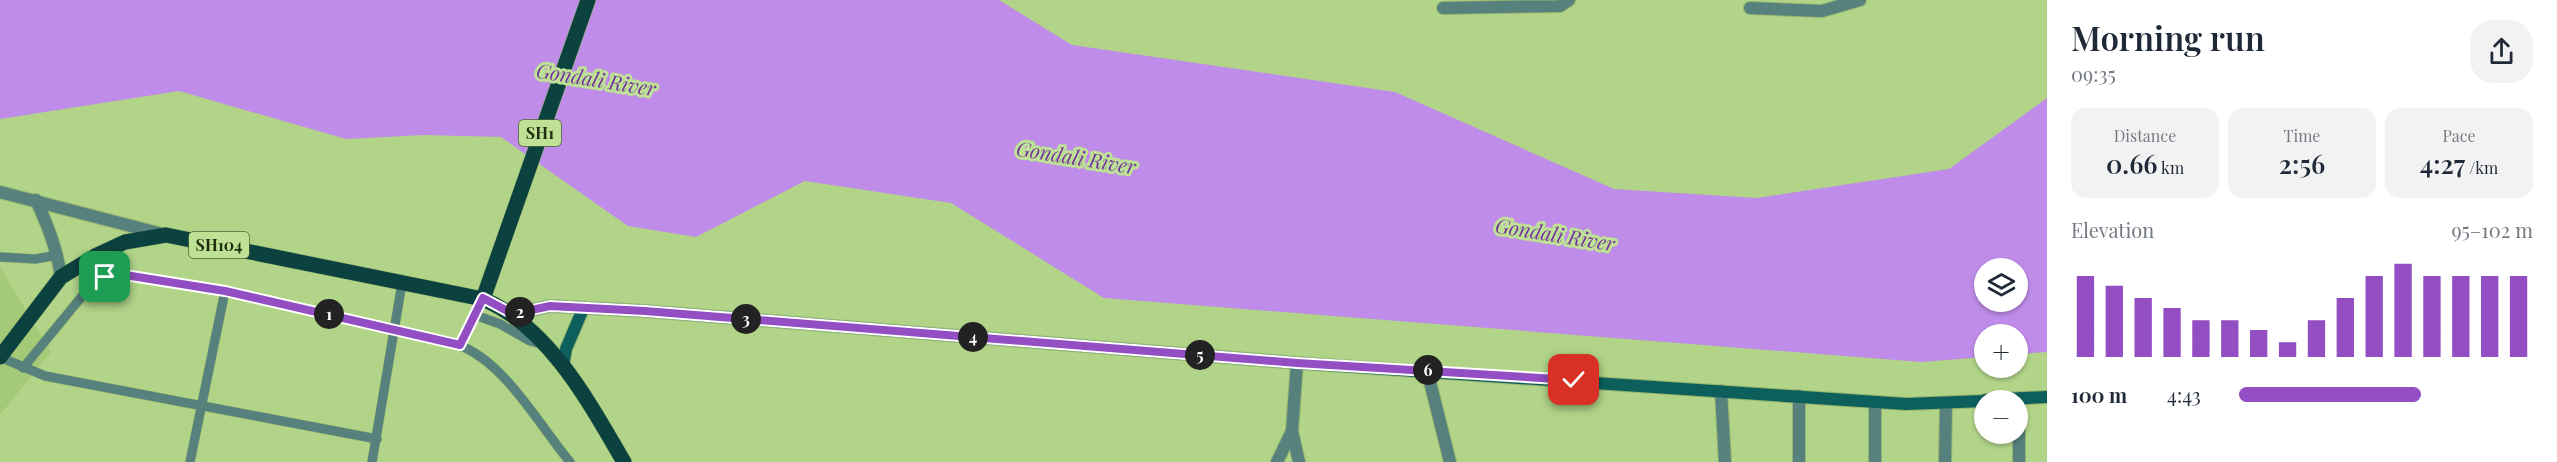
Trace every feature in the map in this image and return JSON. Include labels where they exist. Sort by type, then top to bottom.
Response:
[{"type":"main road","name":"SH1","points":[[483,298],[492,266],[588,0]]},
{"type":"main road","name":"SH104","points":[[0,357],[61,277],[97,255],[125,242],[166,235],[483,298]]},
{"type":"main road","points":[[483,298],[513,314],[563,366],[599,419],[624,462]]},
{"type":"main road","points":[[513,314],[550,306],[657,312],[1297,363],[1875,402],[1946,403],[1974,401]]},
{"type":"main road","points":[[563,366],[566,349],[583,309]]},
{"type":"main road","points":[[2028,398],[2047,397]]},
{"type":"street","points":[[1443,8],[1560,6],[1569,0]]},
{"type":"street","points":[[1750,8],[1822,11],[1860,0]]},
{"type":"street","points":[[0,192],[166,235]]},
{"type":"street","points":[[36,200],[58,255],[61,277]]},
{"type":"street","points":[[1297,363],[1292,431],[1299,462]]},
{"type":"street","points":[[1427,370],[1450,462]]},
{"type":"street","points":[[1721,391],[1725,462]]},
{"type":"street","points":[[1798,462],[1799,396]]},
{"type":"street","points":[[1875,402],[1875,462]]},
{"type":"street","points":[[1945,462],[1946,403]]},
{"type":"street","points":[[1277,462],[1292,431]]},
{"type":"street","points":[[2019,444],[2019,462]]},
{"type":"lane","points":[[0,257],[35,258],[58,255]]},
{"type":"lane","points":[[23,368],[88,290],[105,277],[119,274],[225,291],[460,345],[485,359],[504,379],[570,462]]},
{"type":"lane","points":[[372,462],[402,283]]},
{"type":"lane","points":[[190,462],[225,291]]},
{"type":"lane","points":[[460,345],[483,298]]},
{"type":"lane","points":[[475,315],[500,324],[530,341],[543,344]]},
{"type":"lane","points":[[0,357],[45,376],[376,439]]},
{"type":"shaded area","points":[[0,267],[51,352],[0,415]]},
{"type":"water","name":"Gondali River","points":[[0,0],[999,0],[1072,45],[1395,92],[1614,189],[1757,198],[1949,169],[2047,98],[2047,352],[2028,353],[2028,324],[1974,324],[1974,358],[1921,362],[1104,298],[951,203],[805,181],[696,237],[628,226],[501,137],[424,135],[346,139],[179,91],[0,119]]},
{"type":"route","points":[[105,277],[119,274],[225,291],[460,345],[483,298],[513,314],[550,306],[645,311],[1297,363],[1574,380]]}]
